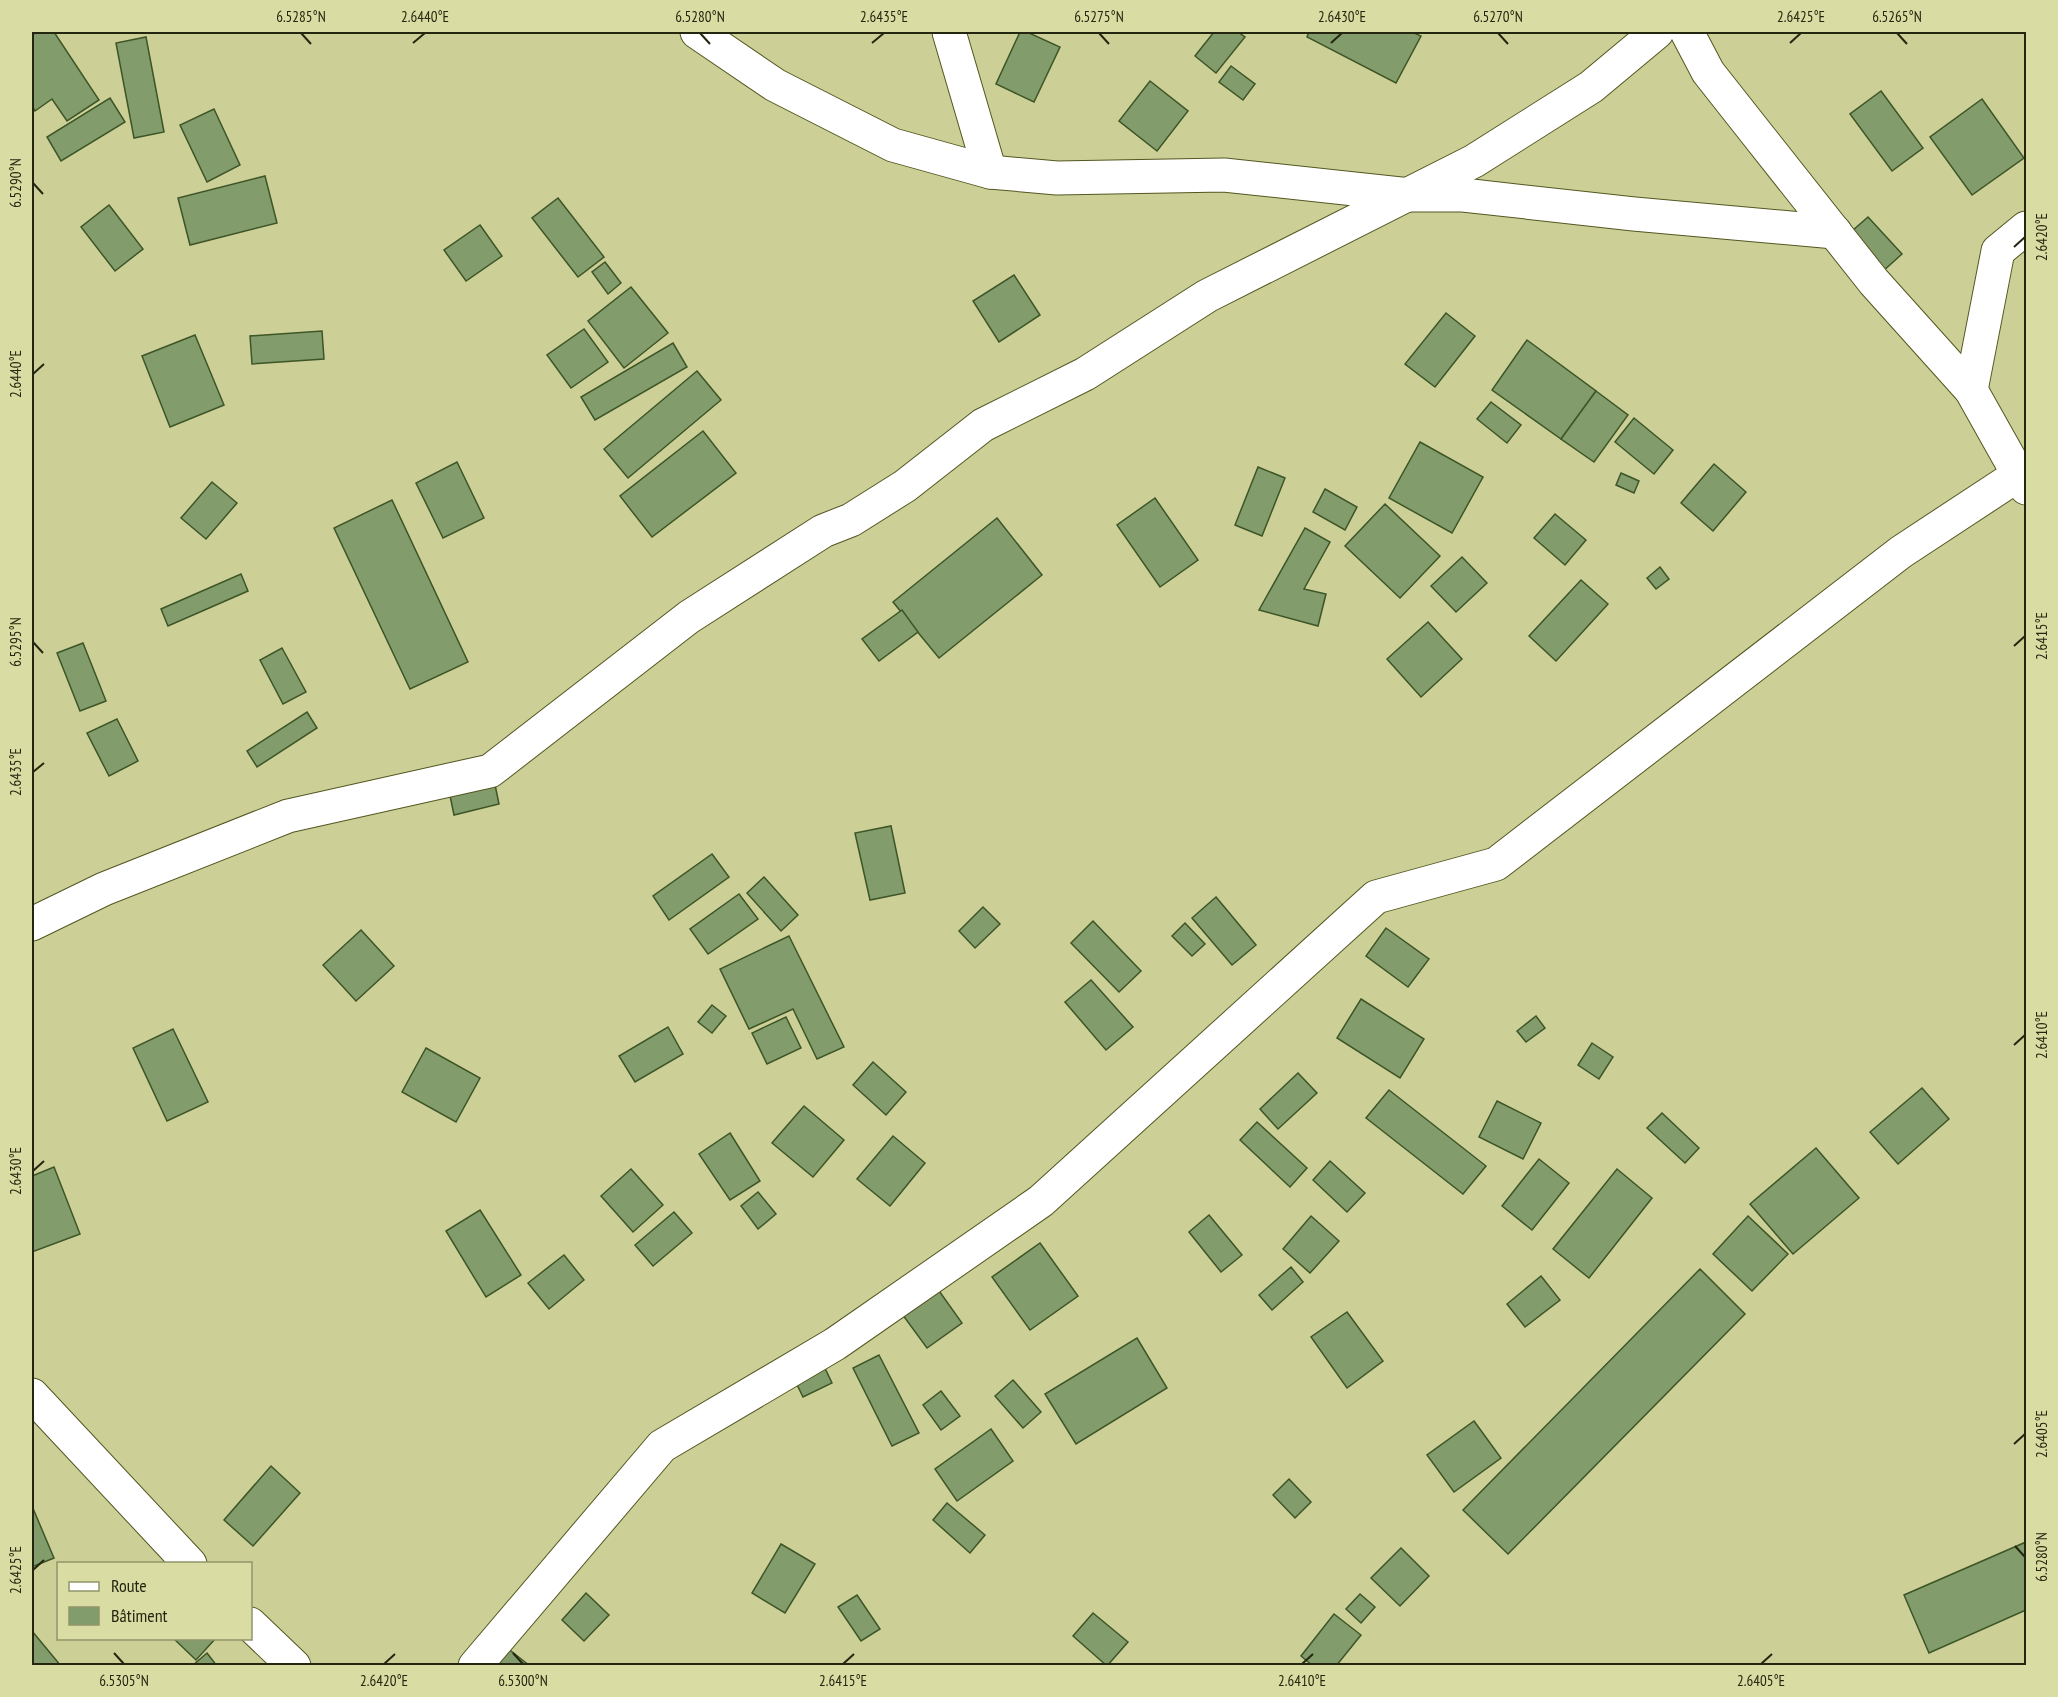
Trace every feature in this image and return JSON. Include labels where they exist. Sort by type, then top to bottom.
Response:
[{"type":"street","points":[[697,32],[776,85],[893,145],[990,172],[1057,178],[1224,175],[1410,195],[1463,195],[1634,214],[1834,232]]},
{"type":"street","points":[[949,32],[990,172]]},
{"type":"street","points":[[32,924],[104,889],[288,816],[490,771],[689,617],[823,531],[851,520],[905,486],[982,425],[1085,374],[1207,296],[1474,161],[1591,87],[1657,32]]},
{"type":"street","points":[[475,1665],[662,1446],[835,1344],[1041,1201],[1376,897],[1496,864],[1901,552],[2022,481],[1971,390],[1874,282],[1834,232],[1708,72],[1687,32]]},
{"type":"street","points":[[1971,390],[1998,251],[2026,228]]},
{"type":"street","points":[[32,1395],[189,1562]]},
{"type":"street","points":[[252,1626],[294,1665]]},
{"type":"building","points":[[37,32],[54,32],[99,100],[67,121],[52,99],[35,111],[32,106],[32,35]]},
{"type":"building","points":[[1020,32],[1027,32],[1060,47],[1034,102],[996,84]]},
{"type":"building","points":[[1214,32],[1238,32],[1245,37],[1216,73],[1195,56]]},
{"type":"building","points":[[1309,32],[1412,32],[1421,36],[1396,83],[1307,37]]},
{"type":"building","points":[[146,37],[164,132],[134,138],[116,43]]},
{"type":"building","points":[[1231,66],[1255,84],[1243,100],[1219,82]]},
{"type":"building","points":[[1150,81],[1188,111],[1157,151],[1119,121]]},
{"type":"building","points":[[1881,91],[1923,148],[1892,171],[1850,114]]},
{"type":"building","points":[[110,98],[125,122],[61,161],[47,137]]},
{"type":"building","points":[[1982,99],[2024,158],[1972,195],[1930,137]]},
{"type":"building","points":[[214,109],[240,165],[207,182],[180,125]]},
{"type":"building","points":[[265,176],[277,223],[190,245],[178,198]]},
{"type":"building","points":[[558,198],[604,257],[578,277],[532,218]]},
{"type":"building","points":[[109,205],[143,249],[115,271],[81,227]]},
{"type":"building","points":[[1868,217],[1902,254],[1871,282],[1837,244]]},
{"type":"building","points":[[480,225],[502,256],[466,281],[444,250]]},
{"type":"building","points":[[605,262],[621,283],[608,294],[592,272]]},
{"type":"building","points":[[1014,275],[1040,315],[999,342],[973,301]]},
{"type":"building","points":[[631,287],[668,333],[624,368],[588,321]]},
{"type":"building","points":[[1446,313],[1475,336],[1435,387],[1405,364]]},
{"type":"building","points":[[584,329],[608,362],[571,388],[547,355]]},
{"type":"building","points":[[322,331],[324,359],[252,364],[250,336]]},
{"type":"building","points":[[195,335],[224,405],[170,427],[142,356]]},
{"type":"building","points":[[1527,340],[1596,391],[1561,439],[1492,390]]},
{"type":"building","points":[[673,343],[687,367],[595,420],[581,397]]},
{"type":"building","points":[[697,371],[721,400],[628,478],[604,449]]},
{"type":"building","points":[[1596,391],[1628,415],[1594,462],[1561,439]]},
{"type":"building","points":[[1491,402],[1521,425],[1507,443],[1477,419]]},
{"type":"building","points":[[1634,418],[1673,450],[1654,474],[1615,442]]},
{"type":"building","points":[[703,431],[736,473],[652,537],[620,496]]},
{"type":"building","points":[[1420,442],[1483,477],[1452,533],[1389,498]]},
{"type":"building","points":[[457,462],[484,518],[443,538],[416,483]]},
{"type":"building","points":[[1714,464],[1746,492],[1713,531],[1681,503]]},
{"type":"building","points":[[1258,467],[1285,478],[1262,536],[1235,525]]},
{"type":"building","points":[[1621,473],[1639,481],[1634,493],[1616,485]]},
{"type":"building","points":[[212,482],[237,503],[206,539],[181,518]]},
{"type":"building","points":[[1325,489],[1357,507],[1345,530],[1313,512]]},
{"type":"building","points":[[1155,498],[1198,560],[1160,587],[1117,525]]},
{"type":"building","points":[[392,500],[468,662],[410,689],[334,528]]},
{"type":"building","points":[[1385,504],[1440,556],[1400,598],[1345,546]]},
{"type":"building","points":[[1555,514],[1586,540],[1565,565],[1534,538]]},
{"type":"building","points":[[997,518],[1042,575],[939,658],[893,602]]},
{"type":"building","points":[[1305,528],[1330,542],[1304,589],[1326,594],[1318,626],[1259,610]]},
{"type":"building","points":[[1462,557],[1487,583],[1456,612],[1431,586]]},
{"type":"building","points":[[1660,567],[1669,579],[1656,589],[1647,578]]},
{"type":"building","points":[[241,574],[248,591],[168,626],[161,609]]},
{"type":"building","points":[[1581,580],[1608,604],[1556,661],[1529,636]]},
{"type":"building","points":[[902,610],[918,632],[879,661],[862,639]]},
{"type":"building","points":[[1428,622],[1462,659],[1421,697],[1387,659]]},
{"type":"building","points":[[83,643],[106,701],[80,711],[57,653]]},
{"type":"building","points":[[282,648],[306,692],[283,704],[260,660]]},
{"type":"building","points":[[307,712],[317,728],[257,767],[247,751]]},
{"type":"building","points":[[117,719],[138,761],[109,776],[87,733]]},
{"type":"building","points":[[493,775],[499,804],[454,815],[448,786]]},
{"type":"building","points":[[891,826],[905,893],[870,900],[855,833]]},
{"type":"building","points":[[712,854],[729,877],[669,920],[653,896]]},
{"type":"building","points":[[764,877],[798,915],[781,931],[747,893]]},
{"type":"building","points":[[739,894],[758,919],[708,954],[690,929]]},
{"type":"building","points":[[1216,897],[1256,945],[1232,965],[1192,918]]},
{"type":"building","points":[[983,907],[1000,924],[975,948],[959,931]]},
{"type":"building","points":[[1093,921],[1141,971],[1119,992],[1071,943]]},
{"type":"building","points":[[1185,923],[1205,944],[1192,956],[1172,936]]},
{"type":"building","points":[[1386,928],[1429,959],[1408,987],[1366,956]]},
{"type":"building","points":[[361,930],[394,966],[356,1001],[323,965]]},
{"type":"building","points":[[789,936],[844,1047],[817,1059],[793,1009],[749,1029],[720,969]]},
{"type":"building","points":[[1091,980],[1133,1027],[1106,1050],[1065,1002]]},
{"type":"building","points":[[1361,999],[1424,1039],[1400,1078],[1337,1038]]},
{"type":"building","points":[[712,1005],[726,1016],[712,1033],[698,1022]]},
{"type":"building","points":[[1536,1016],[1545,1028],[1526,1042],[1517,1031]]},
{"type":"building","points":[[786,1017],[801,1048],[767,1064],[752,1033]]},
{"type":"building","points":[[668,1027],[683,1054],[635,1082],[619,1056]]},
{"type":"building","points":[[173,1029],[208,1102],[167,1121],[133,1048]]},
{"type":"building","points":[[1592,1043],[1613,1057],[1599,1079],[1578,1065]]},
{"type":"building","points":[[426,1048],[480,1078],[456,1122],[402,1092]]},
{"type":"building","points":[[873,1062],[906,1092],[886,1115],[853,1085]]},
{"type":"building","points":[[1298,1073],[1317,1093],[1278,1129],[1260,1109]]},
{"type":"building","points":[[1922,1088],[1949,1119],[1898,1164],[1870,1132]]},
{"type":"building","points":[[1389,1090],[1486,1166],[1463,1194],[1366,1118]]},
{"type":"building","points":[[1497,1101],[1541,1123],[1523,1159],[1479,1137]]},
{"type":"building","points":[[804,1106],[844,1140],[813,1177],[772,1143]]},
{"type":"building","points":[[1662,1113],[1699,1148],[1685,1163],[1647,1128]]},
{"type":"building","points":[[1257,1122],[1307,1168],[1290,1187],[1240,1140]]},
{"type":"building","points":[[730,1133],[760,1181],[730,1200],[699,1154]]},
{"type":"building","points":[[893,1136],[925,1163],[890,1206],[857,1179]]},
{"type":"building","points":[[1816,1148],[1859,1198],[1793,1254],[1750,1204]]},
{"type":"building","points":[[1539,1159],[1569,1183],[1532,1230],[1502,1206]]},
{"type":"building","points":[[1330,1161],[1365,1193],[1347,1212],[1313,1180]]},
{"type":"building","points":[[54,1167],[80,1234],[32,1252],[32,1176]]},
{"type":"building","points":[[631,1169],[663,1205],[633,1232],[601,1196]]},
{"type":"building","points":[[1617,1169],[1652,1198],[1589,1278],[1553,1249]]},
{"type":"building","points":[[758,1192],[776,1214],[758,1229],[741,1206]]},
{"type":"building","points":[[480,1210],[521,1275],[486,1297],[446,1231]]},
{"type":"building","points":[[674,1212],[692,1233],[653,1266],[635,1245]]},
{"type":"building","points":[[1209,1215],[1242,1255],[1221,1272],[1189,1232]]},
{"type":"building","points":[[1311,1216],[1339,1241],[1310,1273],[1283,1249]]},
{"type":"building","points":[[1748,1216],[1788,1254],[1752,1291],[1713,1254]]},
{"type":"building","points":[[1040,1243],[1078,1296],[1030,1330],[992,1277]]},
{"type":"building","points":[[564,1255],[584,1280],[549,1309],[528,1283]]},
{"type":"building","points":[[1291,1267],[1303,1282],[1272,1310],[1259,1295]]},
{"type":"building","points":[[1700,1269],[1745,1314],[1508,1554],[1463,1510]]},
{"type":"building","points":[[1541,1276],[1560,1300],[1525,1327],[1507,1304]]},
{"type":"building","points":[[937,1288],[962,1323],[927,1348],[902,1314]]},
{"type":"building","points":[[1347,1312],[1383,1361],[1347,1388],[1311,1337]]},
{"type":"building","points":[[1137,1338],[1167,1388],[1076,1444],[1045,1394]]},
{"type":"building","points":[[813,1343],[832,1383],[803,1397],[784,1358]]},
{"type":"building","points":[[879,1355],[919,1433],[892,1446],[853,1368]]},
{"type":"building","points":[[1013,1380],[1041,1412],[1023,1428],[995,1396]]},
{"type":"building","points":[[941,1391],[960,1416],[941,1430],[923,1405]]},
{"type":"building","points":[[1474,1421],[1501,1458],[1454,1492],[1427,1455]]},
{"type":"building","points":[[991,1429],[1013,1461],[957,1501],[935,1469]]},
{"type":"building","points":[[271,1466],[300,1493],[253,1546],[224,1520]]},
{"type":"building","points":[[1289,1479],[1311,1502],[1295,1518],[1273,1495]]},
{"type":"building","points":[[947,1503],[985,1535],[970,1553],[933,1520]]},
{"type":"building","points":[[32,1506],[54,1558],[32,1567]]},
{"type":"building","points":[[2026,1542],[2026,1610],[1929,1653],[1904,1595]]},
{"type":"building","points":[[781,1544],[815,1564],[785,1613],[752,1593]]},
{"type":"building","points":[[1401,1548],[1429,1576],[1400,1606],[1371,1578]]},
{"type":"building","points":[[586,1593],[609,1615],[584,1641],[562,1620]]},
{"type":"building","points":[[1360,1594],[1375,1607],[1361,1623],[1346,1609]]},
{"type":"building","points":[[857,1595],[880,1629],[861,1641],[838,1607]]},
{"type":"building","points":[[1093,1613],[1128,1642],[1107,1666],[1073,1636]]},
{"type":"building","points":[[1334,1614],[1361,1635],[1336,1666],[1313,1666],[1301,1656]]},
{"type":"building","points":[[32,1631],[61,1666],[32,1666]]},
{"type":"building","points":[[175,1640],[214,1640],[196,1660]]},
{"type":"building","points":[[506,1647],[530,1666],[492,1666]]},
{"type":"building","points":[[207,1653],[217,1666],[192,1666]]}]
